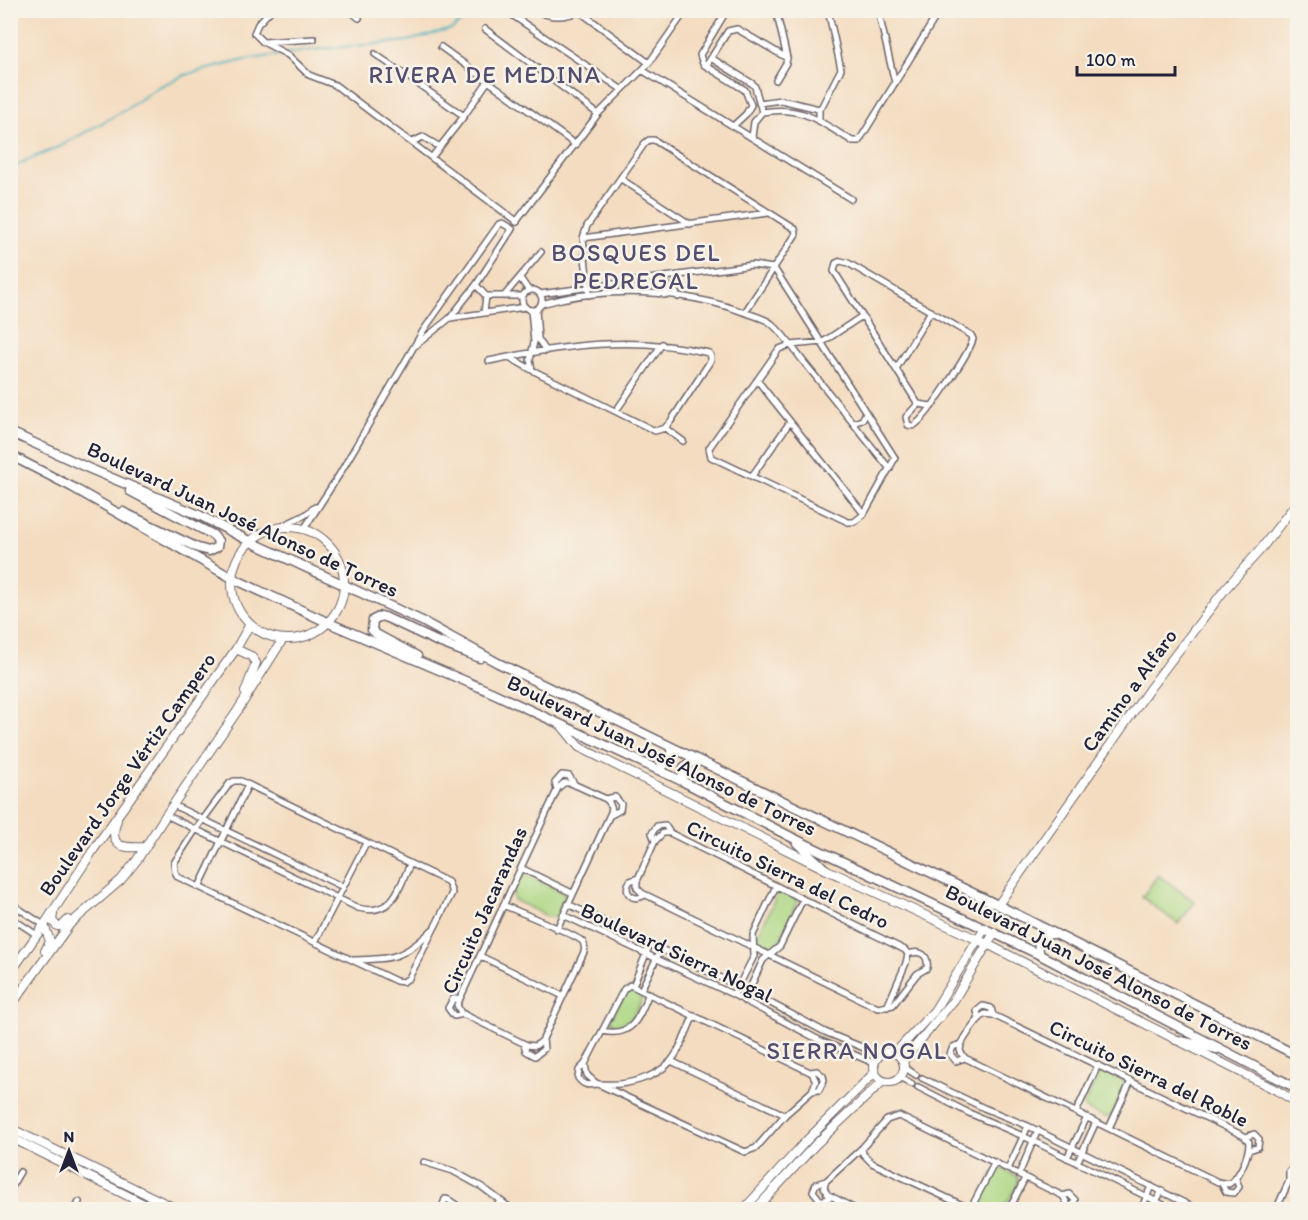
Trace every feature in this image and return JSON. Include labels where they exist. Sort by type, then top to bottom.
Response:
[{"type":"main road","name":"Boulevard Juan José Alonso de Torres","points":[[10,432],[199,515],[249,541],[422,621],[498,663],[998,905],[1298,1056]]},
{"type":"main road","name":"Boulevard Juan José Alonso de Torres","points":[[10,456],[45,472],[232,578],[657,769],[793,838],[1040,955],[1298,1089]]},
{"type":"main road","points":[[98,502],[198,548],[209,551],[217,547],[218,541],[213,535],[132,492],[111,477]]},
{"type":"main road","points":[[444,672],[376,634],[372,630],[373,621],[377,617],[387,618],[457,650],[498,663]]},
{"type":"main road","points":[[657,769],[669,764],[671,748]]},
{"type":"main road","points":[[682,782],[684,767],[699,761]]},
{"type":"main road","points":[[793,838],[825,869]]},
{"type":"main road","points":[[1040,955],[1039,941],[1043,936],[1054,934]]},
{"type":"main road","points":[[1176,1040],[1227,1051]]},
{"type":"street","points":[[271,10],[258,24],[254,33],[263,42],[288,55],[309,75],[335,85],[517,222]]},
{"type":"street","points":[[349,10],[358,18]]},
{"type":"street","points":[[428,10],[433,15]]},
{"type":"street","points":[[536,10],[543,15],[553,16],[571,15],[579,11],[649,63]]},
{"type":"street","points":[[415,346],[450,318],[476,285],[517,222],[598,114],[649,63],[686,10]]},
{"type":"street","points":[[727,10],[700,55],[700,60],[745,90],[751,105]]},
{"type":"street","points":[[776,10],[787,58],[776,80]]},
{"type":"street","points":[[819,120],[819,109],[841,69],[828,10]]},
{"type":"street","points":[[878,10],[895,83]]},
{"type":"street","points":[[921,10],[934,19]]},
{"type":"street","points":[[752,137],[754,122],[762,112],[783,109],[806,114],[852,141],[859,141],[940,10]]},
{"type":"street","points":[[510,12],[621,89]]},
{"type":"street","points":[[485,29],[598,114]]},
{"type":"street","points":[[706,66],[728,31],[737,29],[787,58]]},
{"type":"street","points":[[263,42],[314,39]]},
{"type":"street","points":[[441,47],[576,145]]},
{"type":"street","points":[[375,54],[464,117]]},
{"type":"street","points":[[711,58],[753,84],[762,112]]},
{"type":"street","points":[[642,70],[851,199]]},
{"type":"street","points":[[432,157],[464,117],[488,81]]},
{"type":"street","points":[[733,126],[751,105],[760,103],[781,100],[819,109]]},
{"type":"street","points":[[412,142],[423,137],[440,147]]},
{"type":"street","points":[[590,295],[583,238],[587,226],[645,143],[654,140],[795,229],[796,231],[774,268],[745,312]]},
{"type":"street","points":[[621,180],[690,224]]},
{"type":"street","points":[[583,238],[768,213]]},
{"type":"street","points":[[304,529],[339,475],[423,331],[499,224],[502,223],[512,229]]},
{"type":"street","points":[[504,296],[541,252]]},
{"type":"street","points":[[918,404],[906,417],[908,425],[914,426],[918,423],[932,406],[973,339],[971,335],[848,263],[842,261],[836,263],[834,271],[918,404],[932,406]]},
{"type":"street","points":[[476,285],[486,296],[523,296],[533,290],[540,294],[752,265],[774,268],[823,342],[895,458],[864,514],[854,522],[848,522],[711,457],[709,453],[710,448],[779,349],[790,345],[823,342],[862,316]]},
{"type":"street","points":[[678,276],[674,289],[678,297]]},
{"type":"street","points":[[520,278],[529,291]]},
{"type":"street","points":[[660,279],[668,286],[664,295]]},
{"type":"street","points":[[450,318],[530,309],[558,299],[623,293],[678,297],[745,312],[773,325],[890,469]]},
{"type":"street","points":[[540,294],[541,304]]},
{"type":"street","points":[[484,313],[486,296]]},
{"type":"street","points":[[523,296],[530,309],[538,339],[546,351]]},
{"type":"street","points":[[530,309],[534,342],[531,354],[532,370]]},
{"type":"street","points":[[896,369],[931,311]]},
{"type":"street","points":[[489,361],[509,357],[546,351],[610,342],[681,346],[709,353],[711,360],[665,428],[655,431],[509,357]]},
{"type":"street","points":[[616,411],[662,344]]},
{"type":"street","points":[[757,380],[864,514]]},
{"type":"street","points":[[854,423],[862,420],[866,413]]},
{"type":"street","points":[[752,476],[790,422]]},
{"type":"street","points":[[665,428],[683,441]]},
{"type":"street","name":"Camino a Alfaro","points":[[998,905],[1150,688],[1226,588],[1261,549],[1298,501]]},
{"type":"street","points":[[284,525],[304,529],[326,542],[340,562],[345,586],[342,607],[329,623],[297,639],[283,639],[264,633],[250,624],[237,605],[232,578],[237,559],[249,541],[265,530],[284,525],[305,515],[321,502]]},
{"type":"street","name":"Boulevard Jorge Vértiz Campero","points":[[10,972],[236,649],[250,624]]},
{"type":"street","name":"Boulevard Jorge Vértiz Campero","points":[[10,1007],[75,919],[121,880],[146,847],[283,639]]},
{"type":"street","points":[[236,649],[251,656],[256,663],[238,710]]},
{"type":"street","points":[[561,725],[579,747],[825,869],[987,944],[1298,1103]]},
{"type":"street","points":[[241,782],[448,882],[452,893],[409,978],[403,982],[396,981],[178,877],[174,863],[203,820],[230,783],[241,782]]},
{"type":"street","name":"Circuito Jacarandas","points":[[542,1039],[545,1046],[539,1055],[528,1053],[524,1044],[464,1014],[458,1008],[460,998],[557,790],[564,783],[575,785],[606,799]]},
{"type":"street","points":[[199,887],[248,785]]},
{"type":"street","points":[[568,904],[611,815],[612,806],[606,799],[615,797],[621,804],[618,813],[611,815]]},
{"type":"street","points":[[173,805],[343,887]]},
{"type":"street","points":[[120,813],[114,833],[116,842],[125,848],[146,847]]},
{"type":"street","points":[[166,814],[358,908],[370,911],[381,909],[391,901],[410,864]]},
{"type":"street","points":[[655,841],[652,833],[657,826],[665,825],[670,833]]},
{"type":"street","name":"Circuito Sierra del Cedro","points":[[645,895],[638,899],[633,898],[627,892],[628,884],[630,880],[638,878],[655,841],[663,833],[670,833],[905,950],[908,954],[922,953],[927,959],[927,968],[916,974],[898,1001],[887,1007]]},
{"type":"street","points":[[315,942],[366,843]]},
{"type":"street","points":[[10,847],[10,855]]},
{"type":"street","points":[[521,868],[572,893]]},
{"type":"street","points":[[638,878],[637,888],[645,895],[874,1007],[887,1007],[908,954]]},
{"type":"street","points":[[734,995],[754,956],[753,935],[776,886]]},
{"type":"street","points":[[744,1000],[763,960],[780,946],[803,899]]},
{"type":"street","points":[[503,904],[580,939],[585,948],[542,1039],[535,1046],[524,1044]]},
{"type":"street","name":"Boulevard Sierra Nogal","points":[[874,1068],[734,995],[563,915],[568,904],[738,986],[825,1032],[880,1055]]},
{"type":"street","points":[[11,905],[44,925],[49,935],[50,943],[36,963],[35,973]]},
{"type":"street","points":[[54,910],[52,921],[57,926],[62,926],[68,920],[75,919]]},
{"type":"street","points":[[557,929],[563,915]]},
{"type":"street","points":[[588,927],[594,916]]},
{"type":"street","points":[[10,917],[37,935]]},
{"type":"street","points":[[603,934],[609,924]]},
{"type":"street","points":[[353,960],[377,960],[403,953],[415,947],[435,927]]},
{"type":"street","points":[[895,1053],[934,1011],[985,928]]},
{"type":"street","points":[[874,1068],[883,1081],[892,1082],[900,1077],[903,1064],[954,1000],[994,933]]},
{"type":"street","points":[[633,986],[650,944]]},
{"type":"street","points":[[641,990],[661,949]]},
{"type":"street","points":[[480,956],[563,996]]},
{"type":"street","points":[[633,986],[641,990],[810,1072],[816,1081],[812,1091],[785,1115],[756,1148],[745,1152],[596,1083],[587,1075],[585,1064],[624,989],[633,986]]},
{"type":"street","points":[[602,1031],[618,1033],[632,1026],[649,993]]},
{"type":"street","points":[[460,998],[453,999],[448,1008],[454,1016],[464,1014]]},
{"type":"street","name":"Circuito Sierra del Roble","points":[[961,1044],[979,1019],[986,1014],[993,1015],[1246,1137],[1250,1142],[1249,1150],[1236,1179]]},
{"type":"street","points":[[596,1083],[620,1084],[642,1079],[671,1061],[694,1015]]},
{"type":"street","points":[[965,1059],[956,1061],[950,1054],[953,1047],[961,1044],[960,1051],[965,1059],[1222,1184],[1229,1184],[1236,1179],[1239,1187],[1234,1193],[1226,1192],[1222,1184]]},
{"type":"street","points":[[743,1209],[874,1068],[880,1055],[888,1052],[895,1053],[903,1064],[919,1077],[984,1108],[1038,1130],[1199,1209]]},
{"type":"street","points":[[671,1061],[785,1115]]},
{"type":"street","points":[[1076,1112],[1098,1065]]},
{"type":"street","points":[[900,1077],[969,1113],[1023,1136],[1174,1209]]},
{"type":"street","points":[[754,1209],[815,1145],[883,1081]]},
{"type":"street","points":[[1109,1128],[1131,1081]]},
{"type":"street","points":[[830,1197],[820,1200],[814,1194],[816,1184],[826,1180],[862,1148],[887,1120],[899,1116],[1063,1196],[1066,1209]]},
{"type":"street","points":[[1067,1158],[1087,1117]]},
{"type":"street","points":[[1077,1163],[1096,1122]]},
{"type":"street","points":[[1008,1169],[1028,1126]]},
{"type":"street","points":[[10,1128],[178,1209]]},
{"type":"street","points":[[1019,1174],[1038,1130]]},
{"type":"street","points":[[1246,1137],[1254,1134],[1259,1139],[1258,1147],[1249,1150]]},
{"type":"street","points":[[10,1137],[156,1209]]},
{"type":"street","points":[[862,1148],[867,1160],[872,1163],[972,1209],[995,1162]]},
{"type":"street","points":[[424,1162],[453,1171],[482,1187],[513,1209]]},
{"type":"street","points":[[1276,1209],[1289,1181],[1289,1172],[1293,1168],[1298,1168]]},
{"type":"street","points":[[10,1189],[20,1172]]},
{"type":"street","points":[[1289,1181],[1298,1176]]},
{"type":"street","points":[[1008,1209],[1025,1178]]},
{"type":"street","points":[[826,1180],[825,1190],[830,1197],[857,1209]]},
{"type":"street","points":[[1142,1209],[1151,1186]]},
{"type":"street","points":[[1151,1209],[1162,1191]]},
{"type":"street","points":[[441,1209],[445,1199],[464,1209]]},
{"type":"street","points":[[494,1209],[500,1201]]},
{"type":"street","points":[[75,1209],[79,1202]]},
{"type":"green space","points":[[526,874],[564,893],[565,898],[556,917],[549,917],[514,900],[513,893],[516,886]]},
{"type":"green space","points":[[1158,875],[1195,902],[1178,924],[1142,897]]},
{"type":"green space","points":[[783,892],[795,898],[797,902],[779,942],[775,947],[767,947],[759,942],[757,937],[778,893]]},
{"type":"green space","points":[[632,988],[641,993],[637,1010],[623,1024],[612,1023],[611,1019],[627,989]]},
{"type":"green space","points":[[1104,1071],[1124,1081],[1126,1085],[1112,1115],[1107,1118],[1087,1110],[1084,1105],[1099,1074]]},
{"type":"green space","points":[[1000,1168],[1018,1177],[1018,1181],[1005,1204],[993,1209],[988,1208],[980,1202],[994,1172]]},
{"type":"waterway","points":[[10,170],[59,147],[125,110],[158,87],[188,74],[245,60],[312,50],[408,41],[452,29],[477,10]]},
{"type":"district","name":"RIVERA DE MEDINA","points":[[485,74]]},
{"type":"district","name":"BOSQUES DEL PEDREGAL","points":[[636,266]]},
{"type":"district","name":"SIERRA NOGAL","points":[[857,1050]]}]
